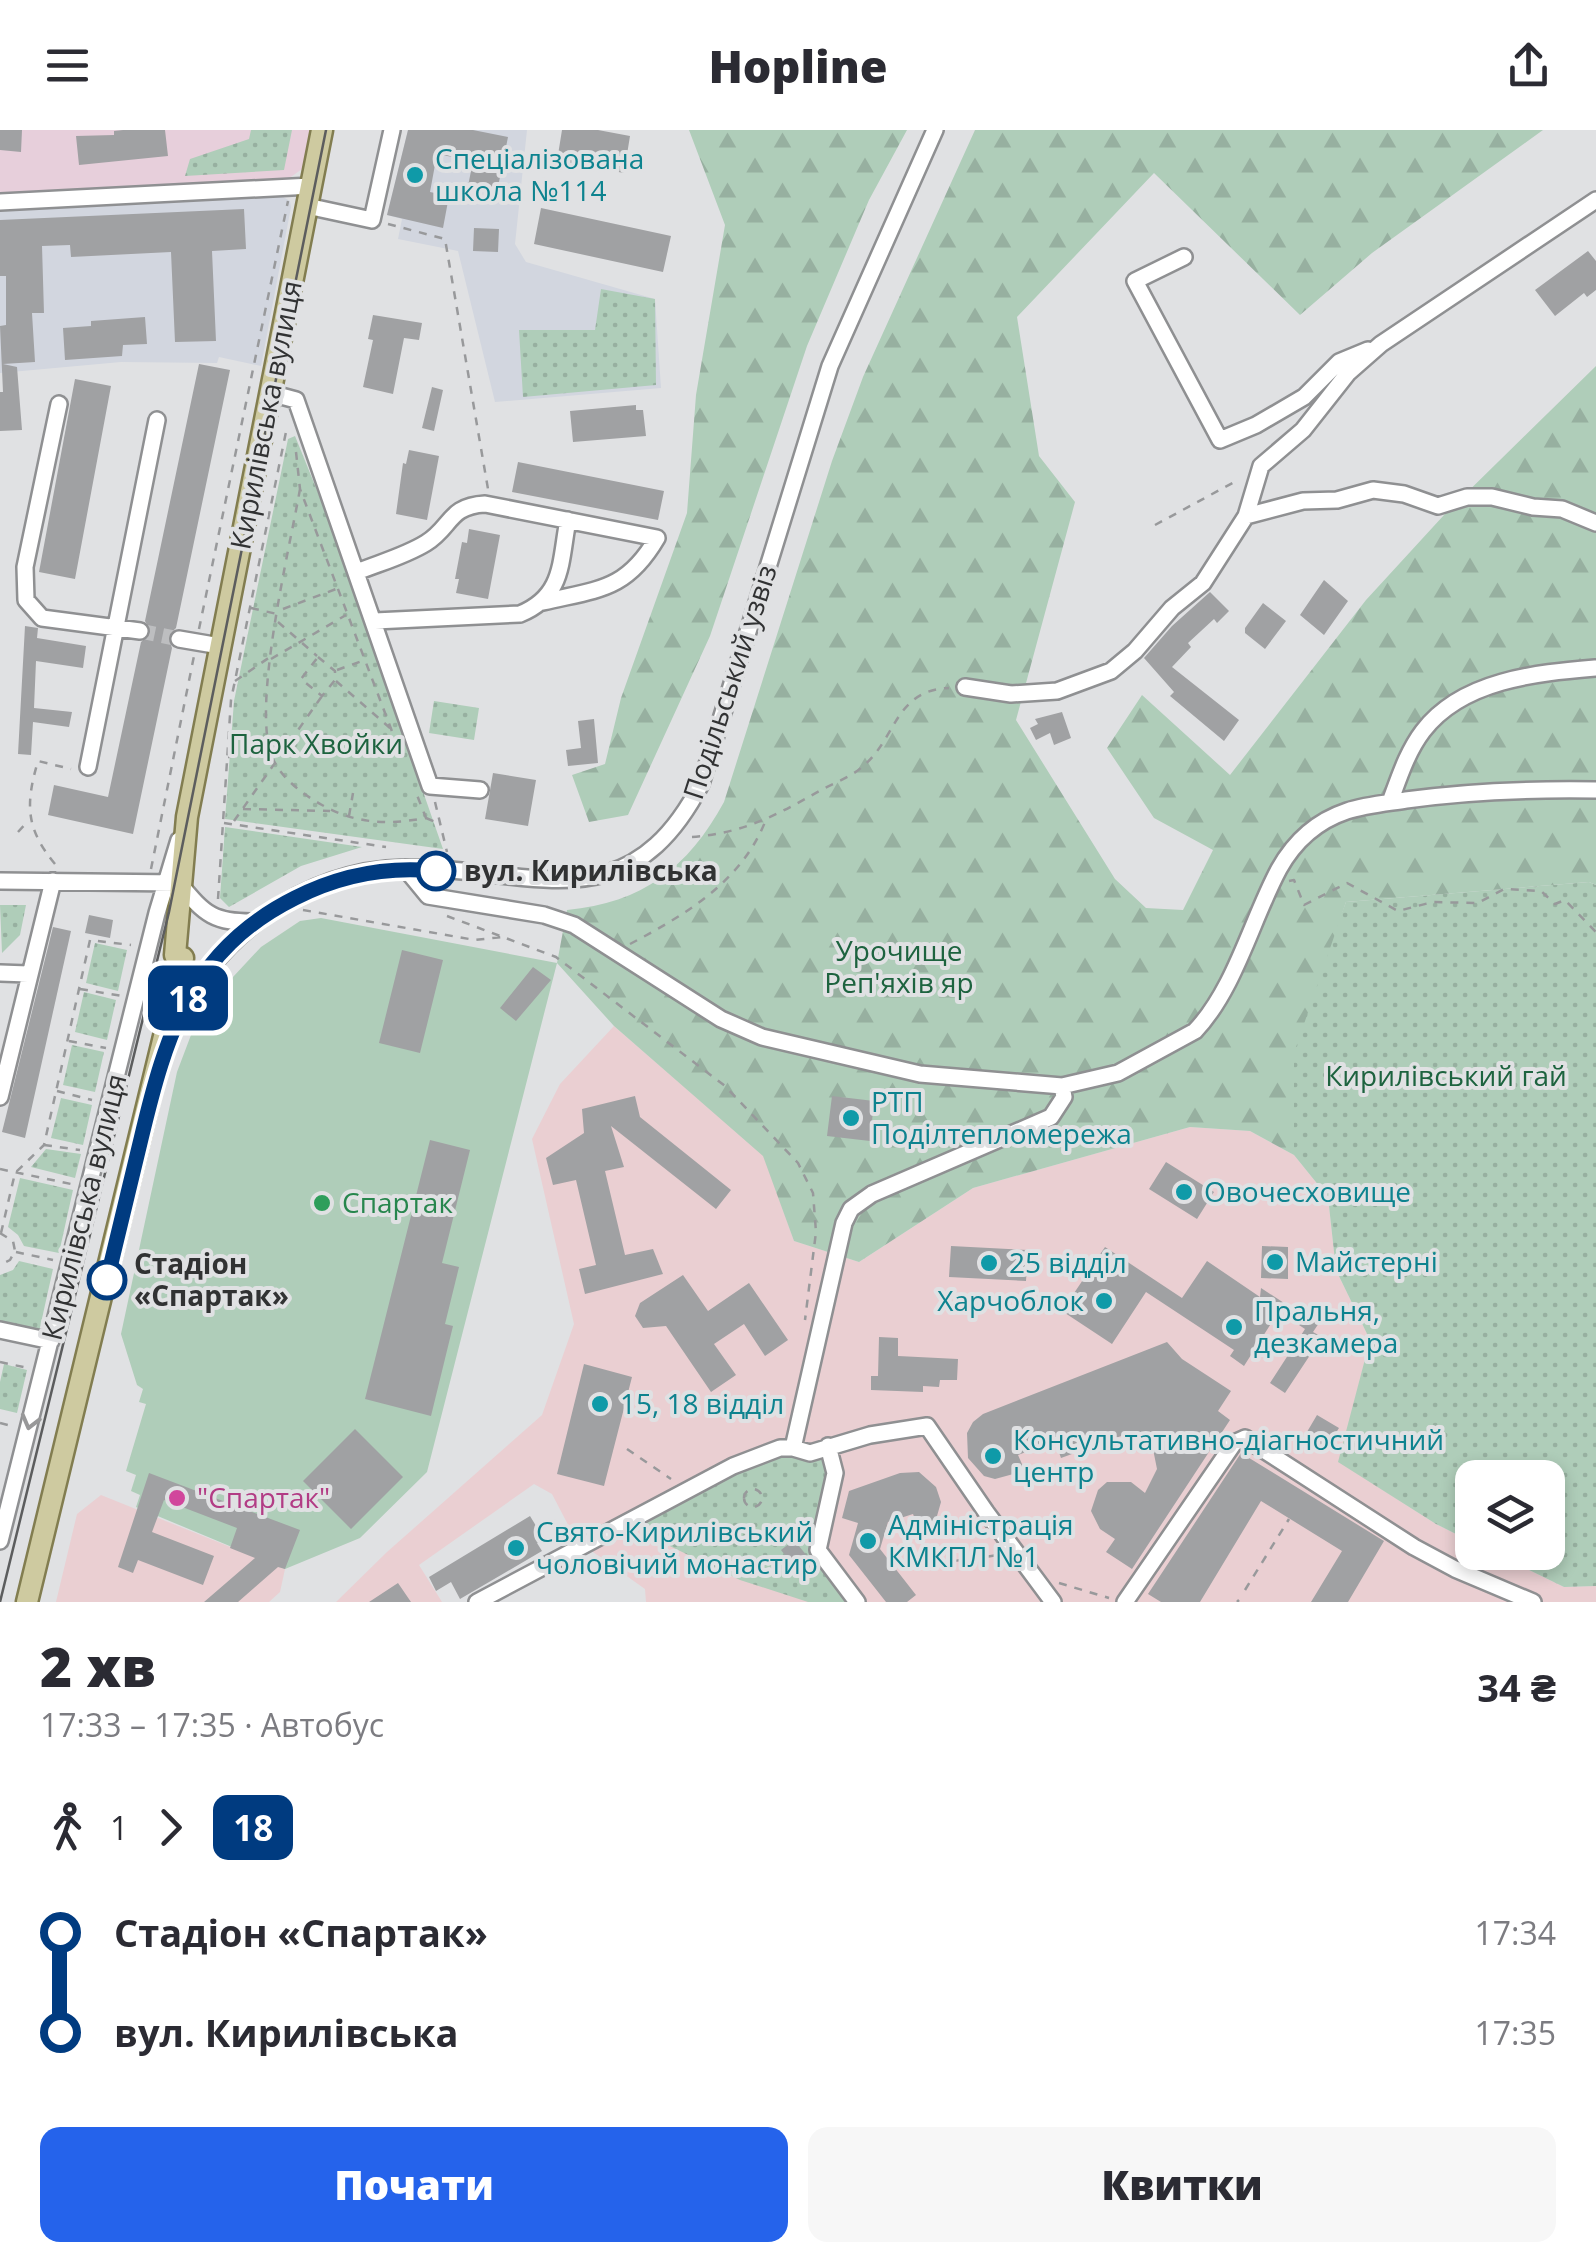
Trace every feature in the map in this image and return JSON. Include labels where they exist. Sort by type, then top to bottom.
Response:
[{"type":"main road","name":"Кирилівська вулиця","points":[[27,1602],[182,969],[175,955],[180,927],[164,882],[186,817],[270,393],[302,199],[322,130]]},
{"type":"street","points":[[0,202],[302,199],[372,220],[392,130]]},
{"type":"street","name":"Подільський узвіз","points":[[162,1055],[184,1004],[208,968],[256,922],[320,885],[363,873],[406,868],[571,881],[636,861],[664,838],[686,812],[701,784],[830,366],[934,130]]},
{"type":"street","points":[[966,687],[1011,694],[1056,691],[1111,671],[1135,652],[1172,608],[1203,583],[1246,516],[1261,466],[1302,430],[1348,373],[1381,344],[1596,200]]},
{"type":"street","points":[[1184,257],[1135,282],[1220,440],[1256,425],[1304,397],[1339,362],[1381,344]]},
{"type":"street","points":[[270,393],[296,400],[375,621],[422,788],[480,790]]},
{"type":"street","points":[[59,404],[25,566],[26,600],[42,618],[140,632]]},
{"type":"street","points":[[88,768],[157,420]]},
{"type":"street","points":[[1246,516],[1373,490],[1404,494],[1438,506],[1466,497],[1492,497],[1533,507],[1562,508],[1596,523]]},
{"type":"street","points":[[357,572],[425,544],[459,509],[468,505],[490,505],[657,538],[647,555],[619,583],[543,602],[520,614],[375,621]]},
{"type":"street","points":[[543,602],[556,584],[568,520]]},
{"type":"street","points":[[179,639],[220,646]]},
{"type":"street","points":[[1390,802],[1405,762],[1423,731],[1446,707],[1510,680],[1595,668]]},
{"type":"street","points":[[406,868],[428,896],[544,915],[574,925],[721,1019],[762,1037],[920,1074],[1062,1086],[1118,1072],[1196,1030],[1206,1020],[1295,844],[1319,824],[1347,811],[1466,792],[1596,790]]},
{"type":"street","points":[[1,1089],[54,873]]},
{"type":"street","points":[[0,882],[54,873],[164,882],[217,920],[256,922]]},
{"type":"street","name":"Кирилівська вулиця","points":[[0,1541],[164,882]]},
{"type":"street","points":[[0,973],[28,974]]},
{"type":"street","points":[[793,1448],[844,1223],[851,1209],[872,1194],[1051,1117],[1064,1097],[1062,1086]]},
{"type":"street","points":[[0,1330],[51,1341]]},
{"type":"street","points":[[477,1602],[733,1466],[780,1448],[810,1452],[927,1426],[1053,1602]]},
{"type":"street","points":[[1123,1602],[1234,1443],[1245,1438],[1414,1547],[1456,1570],[1533,1602]]},
{"type":"street","points":[[828,1446],[836,1473],[818,1550],[857,1602]]},
{"type":"path","points":[[164,882],[196,642],[302,199]]},
{"type":"path","points":[[372,220],[445,239],[490,505]]},
{"type":"path","points":[[217,896],[235,681],[289,427]]},
{"type":"path","points":[[296,454],[300,488],[403,760]]},
{"type":"path","points":[[1155,525],[1261,466]]},
{"type":"path","points":[[300,488],[264,710],[265,737],[273,761],[289,781],[333,811],[375,823],[426,818],[441,824]]},
{"type":"path","points":[[249,608],[279,612],[338,588]]},
{"type":"path","points":[[235,681],[347,614]]},
{"type":"path","points":[[277,622],[336,671]]},
{"type":"path","points":[[274,639],[283,640]]},
{"type":"path","points":[[318,657],[301,679],[322,696]]},
{"type":"path","points":[[336,671],[365,660]]},
{"type":"path","points":[[232,824],[334,680],[336,671]]},
{"type":"path","points":[[334,680],[392,730]]},
{"type":"path","points":[[692,837],[727,834],[766,820],[863,767],[904,706],[935,688],[966,687]]},
{"type":"path","points":[[54,873],[29,820],[38,761],[74,770],[82,768],[92,750]]},
{"type":"path","points":[[227,757],[271,755]]},
{"type":"path","points":[[422,788],[426,818]]},
{"type":"path","points":[[422,788],[441,824],[448,854]]},
{"type":"path","points":[[349,817],[353,793]]},
{"type":"path","points":[[242,809],[333,811]]},
{"type":"path","points":[[18,832],[29,820]]},
{"type":"path","points":[[616,952],[685,914],[714,892],[759,838],[766,820]]},
{"type":"path","points":[[222,822],[386,847]]},
{"type":"path","points":[[1271,888],[1294,880],[1304,905],[1347,884],[1398,911],[1433,902],[1478,902],[1504,889],[1541,890],[1554,904],[1566,900],[1596,932]]},
{"type":"path","points":[[301,909],[476,940],[504,937]]},
{"type":"path","points":[[433,911],[556,957],[725,1086],[798,1163],[812,1193],[816,1232],[803,1328]]},
{"type":"path","points":[[0,1265],[10,1260],[15,1251],[13,1241],[1,1233],[15,1173],[44,1145],[90,940],[138,946]]},
{"type":"path","points":[[79,989],[125,997]]},
{"type":"path","points":[[66,1041],[112,1049]]},
{"type":"path","points":[[56,1090],[99,1102]]},
{"type":"path","points":[[44,1145],[86,1152]]},
{"type":"path","points":[[0,1169],[78,1186]]},
{"type":"path","points":[[15,1251],[60,1261]]},
{"type":"path","points":[[0,1362],[33,1369]]},
{"type":"path","points":[[0,1423],[18,1427]]},
{"type":"path","points":[[627,1449],[688,1490]]},
{"type":"path","points":[[1245,1590],[1290,1518]]},
{"type":"path","points":[[939,1563],[1016,1553]]},
{"type":"path","points":[[1032,1574],[1123,1602]]},
{"type":"shaded area","points":[[0,130],[311,130],[302,169],[288,179],[0,195]]},
{"type":"shaded area","points":[[408,130],[527,130],[515,244],[526,262],[655,299],[661,388],[495,402],[458,251],[398,239],[402,219],[387,215]]},
{"type":"shaded area","points":[[278,194],[290,201],[291,207],[261,366],[219,357],[217,363],[121,362],[0,373],[0,209]]},
{"type":"shaded area","points":[[614,1026],[764,1156],[794,1241],[859,1262],[973,1188],[1190,1127],[1250,1131],[1294,1155],[1328,1197],[1336,1270],[1370,1340],[1339,1462],[1455,1534],[1455,1570],[1529,1570],[1564,1587],[1596,1586],[1596,1602],[646,1602],[645,1589],[576,1540],[552,1494],[534,1484],[419,1565],[442,1602],[336,1602],[542,1415],[574,1324],[532,1139],[560,1084]]},
{"type":"shaded area","points":[[101,1495],[285,1569],[280,1592],[269,1602],[56,1602],[77,1514]]},
{"type":"green space","points":[[251,130],[292,130],[284,170],[185,176],[190,159],[249,139]]},
{"type":"green space","points":[[689,130],[907,130],[869,200],[807,346],[710,636],[628,815],[589,822],[572,775],[605,764],[621,698],[687,513],[696,395],[725,225]]},
{"type":"green space","name":"Урочище Реп'яхів яр","points":[[975,130],[1543,130],[1372,253],[1300,315],[1154,173],[1017,317],[1039,456],[1075,502],[1016,720],[1115,879],[1146,908],[1183,910],[1213,850],[1154,818],[1107,748],[1142,695],[1230,775],[1366,600],[1444,515],[1596,366],[1596,885],[1589,882],[1346,902],[1294,1053],[1294,1155],[1250,1131],[1190,1127],[973,1188],[859,1262],[794,1241],[763,1156],[614,1026],[557,963],[567,910],[618,899],[660,878],[695,846],[724,802],[832,461],[863,377]]},
{"type":"green space","points":[[601,289],[655,299],[656,385],[523,397],[519,330],[595,330]]},
{"type":"green space","name":"Парк Хвойки","points":[[295,436],[325,510],[443,849],[225,819],[234,701],[288,439]]},
{"type":"green space","points":[[434,701],[479,708],[474,740],[429,733]]},
{"type":"green space","name":"Парк Хвойки","points":[[225,827],[362,847],[301,866],[229,907],[220,898]]},
{"type":"green space","name":"Кирилівський гай","points":[[1589,882],[1596,885],[1596,1586],[1564,1587],[1529,1570],[1565,1570],[1565,1460],[1455,1460],[1455,1534],[1338,1462],[1370,1340],[1336,1270],[1328,1197],[1294,1155],[1294,1036],[1346,902]]},
{"type":"green space","points":[[0,905],[26,905],[20,935],[2,953]]},
{"type":"green space","name":"Спартак","points":[[321,918],[557,963],[427,1472],[360,1538],[285,1569],[136,1507],[140,1495],[131,1491],[136,1475],[126,1471],[146,1404],[139,1402],[143,1389],[137,1385],[121,1334],[177,1072],[191,1035],[206,1006],[261,947],[300,921]]},
{"type":"green space","points":[[95,943],[127,950],[118,991],[86,983]]},
{"type":"green space","points":[[84,992],[116,1000],[107,1040],[75,1032]]},
{"type":"green space","points":[[72,1045],[104,1052],[95,1092],[63,1085]]},
{"type":"green space","points":[[61,1098],[92,1105],[83,1145],[51,1138]]},
{"type":"green space","points":[[46,1149],[81,1154],[75,1178],[31,1167]]},
{"type":"green space","points":[[20,1178],[73,1190],[59,1253],[24,1246],[8,1227]]},
{"type":"green space","points":[[19,1261],[53,1269],[39,1332],[0,1323],[0,1275],[13,1270]]},
{"type":"green space","points":[[4,1364],[27,1370],[17,1413],[0,1409]]},
{"type":"green space","points":[[791,1452],[824,1453],[828,1473],[814,1556],[848,1598],[844,1602],[808,1602],[740,1580],[647,1535],[647,1520],[730,1475]]},
{"type":"building","points":[[0,130],[22,130],[21,152],[0,150]]},
{"type":"building","points":[[165,130],[168,156],[79,165],[76,136],[114,135],[114,131]]},
{"type":"building","name":"Спеціалізована школа №114","points":[[408,130],[473,130],[508,137],[497,192],[468,186],[473,161],[437,154],[430,192],[449,196],[443,228],[387,215]]},
{"type":"building","points":[[562,130],[598,130],[630,136],[624,173],[557,161]]},
{"type":"building","points":[[541,208],[671,236],[663,272],[534,244]]},
{"type":"building","points":[[244,209],[246,249],[212,251],[216,341],[175,342],[171,252],[71,257],[70,245],[42,246],[44,313],[32,313],[35,362],[3,364],[17,367],[22,430],[0,431],[0,326],[6,325],[6,276],[0,276],[0,220]]},
{"type":"building","points":[[474,228],[499,229],[498,252],[473,251]]},
{"type":"building","points":[[1588,251],[1596,261],[1596,290],[1587,297],[1584,293],[1555,316],[1535,290]]},
{"type":"building","points":[[373,315],[422,323],[419,340],[404,338],[393,394],[363,387],[373,340],[368,339]]},
{"type":"building","points":[[145,317],[147,344],[123,345],[122,356],[65,360],[63,328],[91,326],[91,321]]},
{"type":"building","points":[[199,364],[230,370],[176,628],[168,636],[172,648],[133,834],[48,815],[54,785],[108,797],[141,642],[151,633],[145,621]]},
{"type":"building","points":[[75,379],[111,386],[75,579],[39,572]]},
{"type":"building","points":[[432,387],[443,390],[434,431],[422,428]]},
{"type":"building","points":[[636,405],[636,410],[643,410],[646,436],[573,442],[570,411]]},
{"type":"building","points":[[409,450],[439,456],[427,520],[396,514],[403,463],[406,464]]},
{"type":"building","points":[[518,462],[664,491],[658,520],[512,492]]},
{"type":"building","points":[[469,529],[500,535],[488,599],[456,593],[462,542],[467,543]]},
{"type":"building","points":[[1324,580],[1348,601],[1324,635],[1300,615]]},
{"type":"building","points":[[1210,592],[1229,611],[1188,643],[1191,647],[1172,667],[1239,720],[1224,741],[1170,696],[1174,692],[1144,658]]},
{"type":"building","points":[[1263,603],[1286,621],[1265,649],[1245,633]]},
{"type":"building","points":[[25,626],[38,628],[37,638],[86,646],[83,668],[36,661],[34,708],[72,712],[69,727],[33,722],[31,755],[18,754]]},
{"type":"building","points":[[1062,712],[1071,738],[1054,745],[1050,733],[1036,740],[1030,728],[1038,724],[1035,719]]},
{"type":"building","points":[[594,719],[598,763],[568,766],[566,750],[581,748],[578,721]]},
{"type":"building","points":[[493,773],[536,780],[528,826],[485,819]]},
{"type":"building","points":[[89,915],[113,920],[110,938],[85,933]]},
{"type":"building","points":[[53,927],[71,931],[25,1138],[2,1132]]},
{"type":"building","points":[[402,950],[443,960],[420,1053],[379,1043]]},
{"type":"building","points":[[533,967],[551,980],[516,1021],[500,1008]]},
{"type":"building","points":[[635,1096],[640,1117],[731,1190],[716,1209],[611,1126],[624,1167],[605,1171],[625,1255],[653,1249],[663,1274],[585,1294],[579,1269],[596,1265],[576,1180],[553,1185],[546,1158],[584,1133],[582,1109]]},
{"type":"building","name":"РТП Поділтепломережа","points":[[832,1096],[874,1101],[870,1141],[827,1136]]},
{"type":"building","points":[[430,1140],[470,1150],[442,1263],[459,1267],[445,1324],[453,1326],[431,1416],[365,1399]]},
{"type":"building","name":"Овочесховище","points":[[1166,1162],[1214,1192],[1197,1219],[1149,1189]]},
{"type":"building","name":"25 відділ","points":[[951,1246],[1028,1250],[1026,1281],[949,1277]]},
{"type":"building","name":"Майстерні","points":[[1262,1246],[1288,1247],[1288,1279],[1261,1278]]},
{"type":"building","points":[[1105,1247],[1182,1298],[1207,1261],[1260,1297],[1261,1288],[1284,1303],[1244,1366],[1230,1356],[1234,1350],[1146,1292],[1112,1344],[1062,1311]]},
{"type":"building","points":[[683,1275],[708,1311],[749,1283],[788,1340],[765,1356],[744,1324],[714,1344],[736,1375],[711,1392],[666,1326],[643,1328],[635,1316],[640,1303]]},
{"type":"building","points":[[1306,1315],[1319,1323],[1313,1332],[1322,1337],[1285,1393],[1270,1383],[1305,1329],[1299,1325]]},
{"type":"building","points":[[879,1337],[898,1338],[898,1356],[958,1359],[957,1380],[940,1380],[939,1387],[923,1386],[923,1392],[871,1390],[871,1376],[878,1376]]},
{"type":"building","name":"Консультативно-діагностичний центр","points":[[1167,1342],[1182,1359],[1231,1391],[1218,1411],[1230,1420],[1132,1569],[1106,1552],[1115,1539],[1100,1529],[1091,1511],[1098,1490],[1107,1482],[1131,1482],[1145,1493],[1157,1469],[1153,1449],[1144,1441],[1124,1435],[1061,1458],[1055,1441],[1018,1455],[1025,1471],[995,1479],[984,1476],[968,1458],[967,1433],[983,1414]]},
{"type":"building","name":"15, 18 відділ","points":[[584,1364],[632,1377],[604,1486],[557,1474]]},
{"type":"building","points":[[1317,1415],[1339,1428],[1325,1450],[1304,1437]]},
{"type":"building","points":[[355,1429],[403,1477],[351,1529],[303,1481]]},
{"type":"building","points":[[1241,1453],[1384,1541],[1348,1602],[1311,1602],[1342,1551],[1261,1501],[1200,1602],[1161,1602],[1148,1594]]},
{"type":"building","name":"Адміністрація КМКПЛ №1","points":[[919,1472],[936,1487],[941,1502],[933,1525],[920,1532],[913,1514],[888,1522],[880,1549],[916,1595],[907,1602],[886,1602],[849,1555],[858,1523],[842,1518],[849,1491],[900,1473]]},
{"type":"building","points":[[149,1473],[300,1530],[285,1569],[278,1567],[238,1602],[204,1602],[255,1558],[230,1548],[237,1528],[164,1500],[152,1532],[214,1556],[203,1585],[138,1560],[133,1573],[118,1567]]},
{"type":"building","points":[[530,1516],[544,1539],[537,1543],[542,1551],[460,1599],[451,1582],[436,1591],[429,1577]]},
{"type":"building","points":[[794,1540],[812,1562],[799,1573],[781,1550]]},
{"type":"building","points":[[398,1583],[411,1602],[369,1602]]},
{"type":"tunnel","points":[[140,631],[179,639]]},
{"type":"tram line","points":[[0,1602],[169,912],[326,130]]},
{"type":"bus line","name":"18","points":[[107,1280],[162,1055],[184,1004],[208,968],[256,922],[320,885],[363,873],[406,868],[436,871]]},
{"type":"place","name":"Спеціалізована школа №114","points":[[415,175]]},
{"type":"place","name":"вул. Кирилівська","points":[[436,871]]},
{"type":"place","name":"РТП Поділтепломережа","points":[[851,1118]]},
{"type":"place","name":"Овочесховище","points":[[1184,1192]]},
{"type":"place","name":"Спартак","points":[[322,1203]]},
{"type":"place","name":"Майстерні","points":[[1275,1262]]},
{"type":"place","name":"25 відділ","points":[[989,1263]]},
{"type":"place","name":"Стадіон «Спартак»","points":[[107,1280]]},
{"type":"place","name":"Харчоблок","points":[[1104,1301]]},
{"type":"place","name":"Пральня, дезкамера","points":[[1234,1327]]},
{"type":"place","name":"15, 18 відділ","points":[[600,1404]]},
{"type":"place","name":"Консультативно-діагностичний центр","points":[[993,1456]]},
{"type":"place","name":"\"Спартак\"","points":[[177,1498]]},
{"type":"place","name":"Адміністрація КМКПЛ №1","points":[[868,1541]]},
{"type":"place","name":"Свято-Кирилівський чоловічий монастир","points":[[516,1548]]}]
